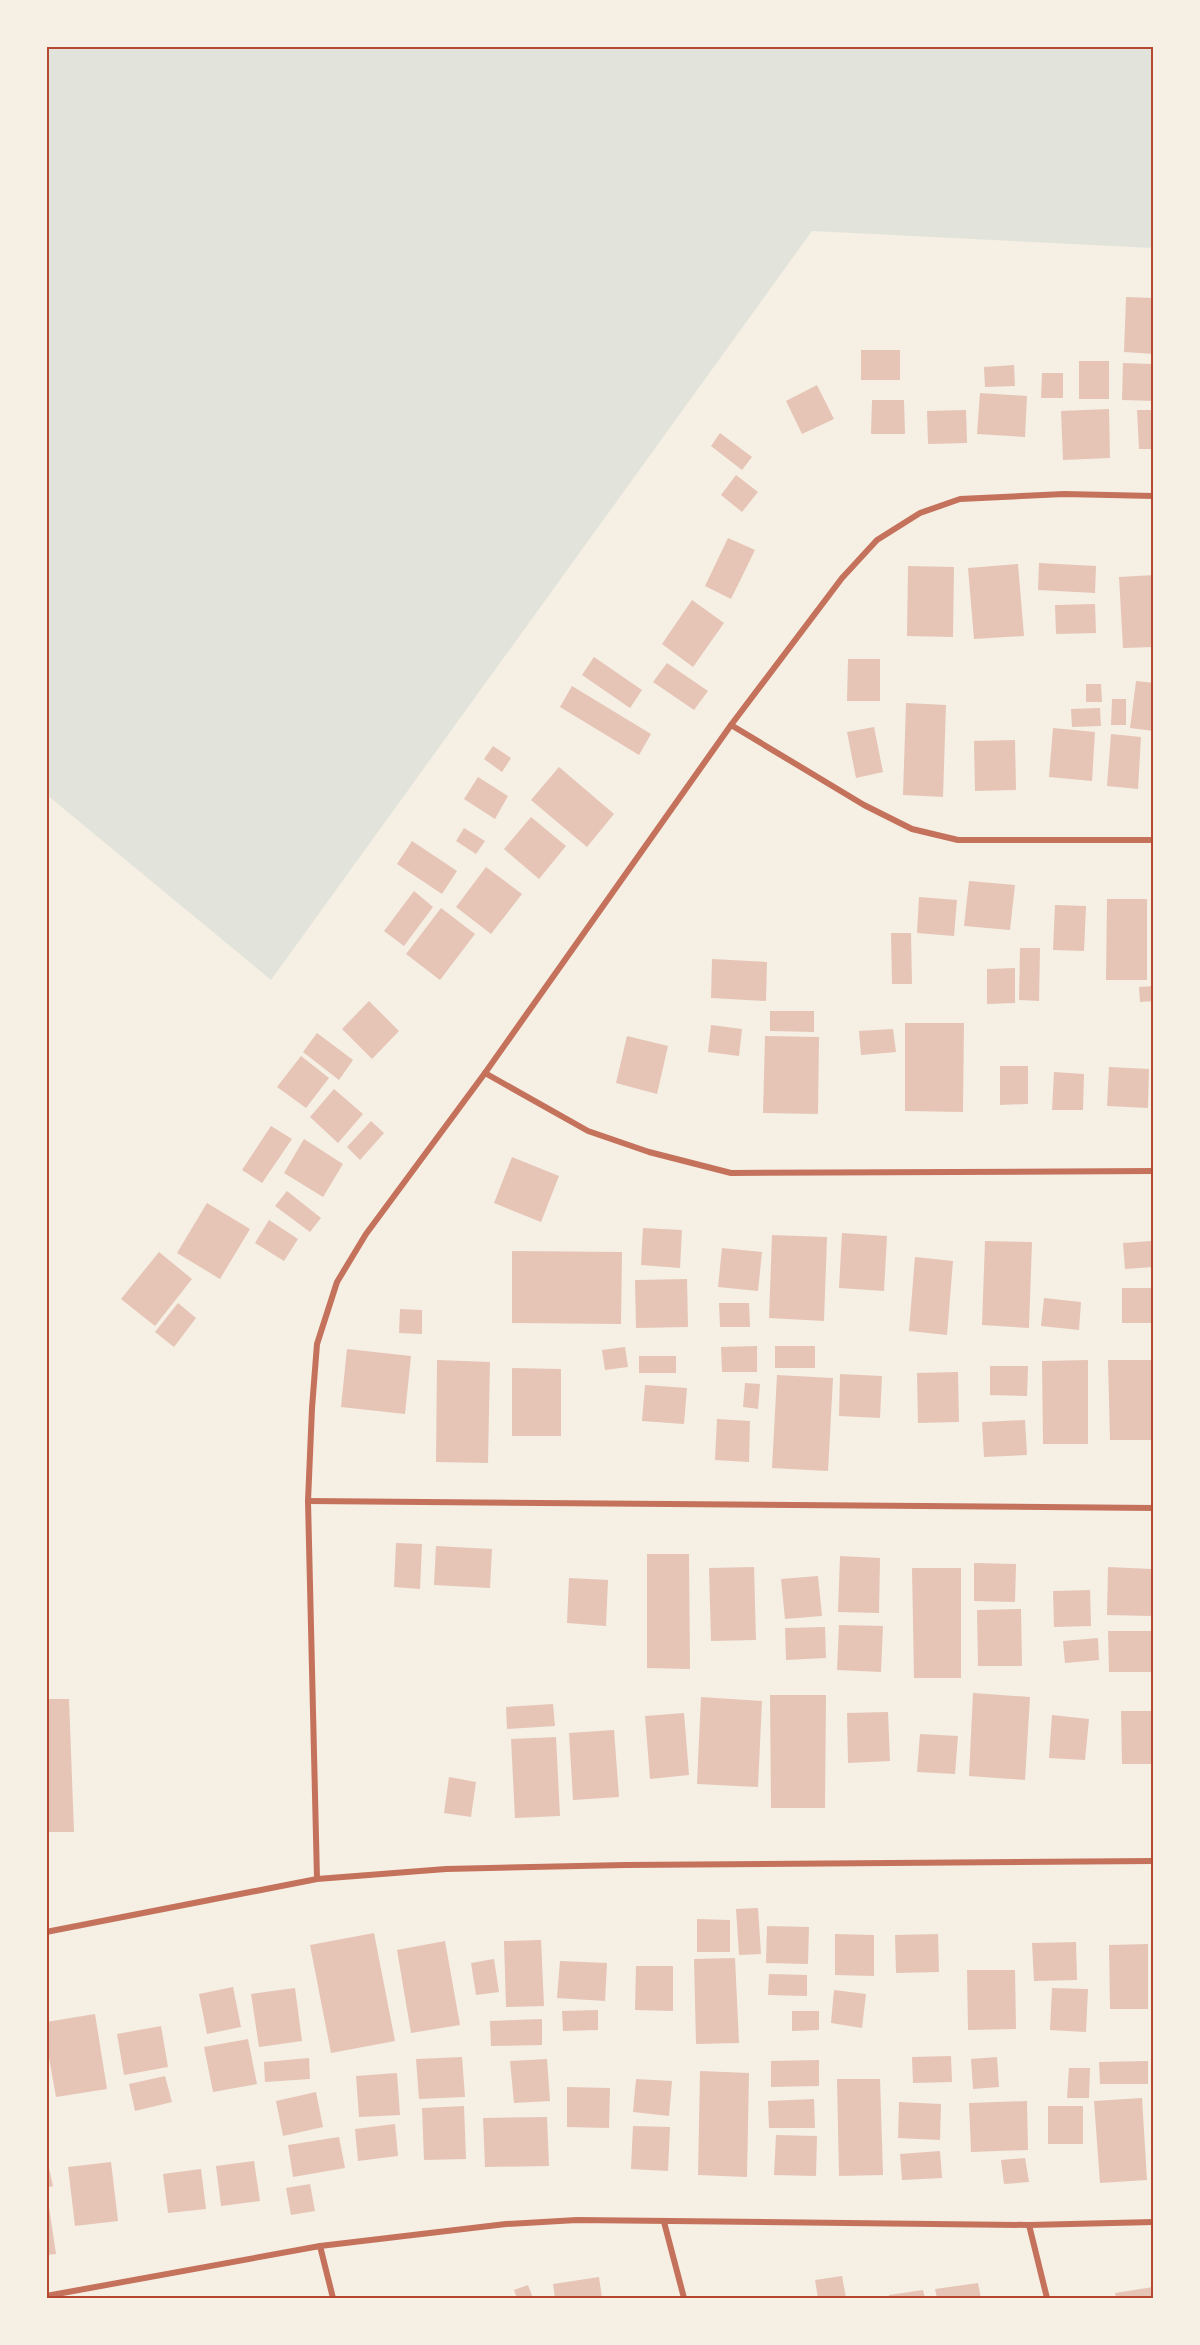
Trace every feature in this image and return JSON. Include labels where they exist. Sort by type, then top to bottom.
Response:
[{"type":"street","points":[[317,1879],[308,1501],[317,1344],[337,1282],[366,1234],[485,1073],[731,725],[842,578],[877,540],[920,513],[960,499],[1064,494],[1154,496]]},
{"type":"street","points":[[731,725],[864,805],[912,829],[958,840],[1154,840]]},
{"type":"street","points":[[485,1073],[588,1131],[649,1152],[731,1173],[1154,1171]]},
{"type":"street","points":[[308,1501],[1154,1508]]},
{"type":"street","points":[[46,1932],[317,1879],[446,1869],[1154,1861]]},
{"type":"street","points":[[46,2296],[320,2246],[506,2224],[577,2220],[1029,2225],[1154,2222]]},
{"type":"street","points":[[664,2222],[684,2298]]},
{"type":"street","points":[[1029,2225],[1047,2298]]},
{"type":"street","points":[[320,2246],[333,2298]]},
{"type":"shaded area","points":[[46,47],[1153,47],[1153,248],[812,231],[271,980],[47,795]]},
{"type":"building","points":[[1126,297],[1154,298],[1154,354],[1124,352]]},
{"type":"building","points":[[861,350],[900,350],[900,380],[861,380]]},
{"type":"building","points":[[1079,361],[1109,361],[1109,399],[1079,399]]},
{"type":"building","points":[[1123,363],[1154,364],[1154,401],[1122,400]]},
{"type":"building","points":[[1014,365],[1015,386],[985,387],[984,367]]},
{"type":"building","points":[[1042,373],[1063,373],[1063,398],[1041,398]]},
{"type":"building","points":[[817,385],[834,419],[802,434],[786,401]]},
{"type":"building","points":[[980,393],[1027,396],[1025,437],[977,434]]},
{"type":"building","points":[[872,400],[904,400],[905,434],[871,434]]},
{"type":"building","points":[[1109,409],[1110,458],[1063,460],[1061,411]]},
{"type":"building","points":[[966,410],[967,443],[928,444],[927,411]]},
{"type":"building","points":[[1137,410],[1154,410],[1154,449],[1139,449]]},
{"type":"building","points":[[720,433],[752,457],[742,470],[711,446]]},
{"type":"building","points":[[736,475],[758,492],[742,512],[721,495]]},
{"type":"building","points":[[728,538],[755,550],[731,599],[705,586]]},
{"type":"building","points":[[1039,563],[1096,566],[1095,593],[1038,590]]},
{"type":"building","points":[[1018,564],[1024,636],[974,639],[968,568]]},
{"type":"building","points":[[908,566],[954,567],[953,637],[907,636]]},
{"type":"building","points":[[1154,575],[1154,647],[1123,648],[1119,577]]},
{"type":"building","points":[[692,600],[724,623],[693,667],[662,644]]},
{"type":"building","points":[[1095,604],[1096,633],[1056,634],[1055,605]]},
{"type":"building","points":[[594,657],[642,690],[630,708],[582,675]]},
{"type":"building","points":[[848,659],[880,659],[880,701],[847,701]]},
{"type":"building","points":[[667,663],[708,691],[694,710],[653,682]]},
{"type":"building","points":[[1136,681],[1154,683],[1154,731],[1130,728]]},
{"type":"building","points":[[1086,684],[1101,684],[1102,702],[1086,702]]},
{"type":"building","points":[[572,686],[651,734],[639,755],[560,707]]},
{"type":"building","points":[[1112,699],[1126,699],[1126,725],[1111,725]]},
{"type":"building","points":[[906,703],[946,705],[943,797],[903,795]]},
{"type":"building","points":[[1100,708],[1101,726],[1072,727],[1071,709]]},
{"type":"building","points":[[874,727],[883,772],[856,778],[847,732]]},
{"type":"building","points":[[1053,728],[1095,732],[1092,781],[1049,777]]},
{"type":"building","points":[[1111,734],[1141,737],[1138,789],[1107,786]]},
{"type":"building","points":[[1015,740],[1016,790],[975,791],[974,741]]},
{"type":"building","points":[[493,746],[511,758],[502,772],[484,759]]},
{"type":"building","points":[[559,767],[614,814],[587,847],[531,800]]},
{"type":"building","points":[[478,777],[508,796],[495,819],[464,799]]},
{"type":"building","points":[[531,817],[566,846],[539,879],[504,849]]},
{"type":"building","points":[[464,828],[485,841],[476,854],[456,841]]},
{"type":"building","points":[[412,841],[457,871],[442,894],[397,864]]},
{"type":"building","points":[[486,867],[522,894],[491,934],[456,907]]},
{"type":"building","points":[[969,881],[1015,885],[1010,930],[964,926]]},
{"type":"building","points":[[414,891],[433,907],[404,946],[384,931]]},
{"type":"building","points":[[919,897],[957,900],[954,936],[917,933]]},
{"type":"building","points":[[1107,899],[1147,899],[1147,980],[1106,980]]},
{"type":"building","points":[[1055,905],[1086,906],[1084,951],[1053,950]]},
{"type":"building","points":[[441,908],[475,934],[440,980],[406,954]]},
{"type":"building","points":[[891,933],[911,933],[912,984],[892,984]]},
{"type":"building","points":[[1020,948],[1040,948],[1039,1001],[1019,1000]]},
{"type":"building","points":[[712,959],[767,962],[766,1001],[711,998]]},
{"type":"building","points":[[1015,968],[1015,1003],[987,1004],[987,969]]},
{"type":"building","points":[[1154,986],[1154,1001],[1140,1002],[1139,987]]},
{"type":"building","points":[[369,1001],[399,1031],[372,1059],[342,1029]]},
{"type":"building","points":[[770,1011],[814,1011],[814,1032],[770,1031]]},
{"type":"building","points":[[905,1023],[964,1023],[963,1112],[905,1111]]},
{"type":"building","points":[[711,1025],[742,1029],[739,1056],[708,1052]]},
{"type":"building","points":[[893,1029],[896,1052],[861,1055],[859,1031]]},
{"type":"building","points":[[317,1033],[353,1060],[339,1080],[303,1052]]},
{"type":"building","points":[[627,1036],[668,1046],[657,1094],[616,1083]]},
{"type":"building","points":[[765,1036],[819,1037],[818,1114],[763,1113]]},
{"type":"building","points":[[301,1056],[329,1078],[306,1108],[277,1087]]},
{"type":"building","points":[[1000,1066],[1028,1066],[1028,1104],[1000,1105]]},
{"type":"building","points":[[1109,1067],[1149,1069],[1148,1108],[1107,1106]]},
{"type":"building","points":[[1054,1072],[1084,1074],[1083,1110],[1052,1110]]},
{"type":"building","points":[[334,1089],[363,1114],[338,1143],[310,1117]]},
{"type":"building","points":[[371,1121],[384,1133],[360,1160],[347,1147]]},
{"type":"building","points":[[271,1126],[292,1139],[262,1183],[242,1170]]},
{"type":"building","points":[[304,1139],[343,1164],[323,1197],[284,1173]]},
{"type":"building","points":[[512,1157],[559,1176],[541,1222],[494,1203]]},
{"type":"building","points":[[287,1191],[321,1218],[310,1232],[275,1206]]},
{"type":"building","points":[[207,1203],[250,1229],[220,1279],[177,1253]]},
{"type":"building","points":[[269,1220],[298,1239],[284,1261],[255,1243]]},
{"type":"building","points":[[643,1228],[682,1230],[680,1268],[641,1265]]},
{"type":"building","points":[[842,1233],[887,1236],[884,1291],[839,1288]]},
{"type":"building","points":[[772,1235],[827,1237],[824,1321],[769,1318]]},
{"type":"building","points":[[985,1241],[1032,1242],[1029,1328],[982,1325]]},
{"type":"building","points":[[1151,1241],[1153,1267],[1125,1269],[1123,1243]]},
{"type":"building","points":[[722,1248],[762,1252],[758,1291],[718,1287]]},
{"type":"building","points":[[512,1251],[622,1252],[621,1324],[512,1323]]},
{"type":"building","points":[[159,1252],[192,1279],[155,1326],[121,1299]]},
{"type":"building","points":[[915,1257],[953,1261],[947,1335],[909,1331]]},
{"type":"building","points":[[687,1279],[688,1327],[636,1328],[635,1280]]},
{"type":"building","points":[[1122,1288],[1154,1288],[1154,1323],[1122,1323]]},
{"type":"building","points":[[1044,1298],[1081,1302],[1079,1330],[1041,1326]]},
{"type":"building","points":[[178,1303],[196,1318],[174,1347],[155,1332]]},
{"type":"building","points":[[719,1303],[749,1303],[750,1327],[720,1327]]},
{"type":"building","points":[[400,1309],[422,1310],[422,1334],[399,1333]]},
{"type":"building","points":[[757,1346],[757,1372],[722,1372],[721,1347]]},
{"type":"building","points":[[775,1346],[815,1346],[815,1368],[775,1368]]},
{"type":"building","points":[[625,1347],[628,1367],[605,1370],[602,1350]]},
{"type":"building","points":[[347,1349],[411,1356],[405,1414],[341,1407]]},
{"type":"building","points":[[639,1356],[676,1356],[676,1373],[639,1373]]},
{"type":"building","points":[[437,1360],[490,1362],[488,1463],[436,1462]]},
{"type":"building","points":[[1088,1360],[1088,1444],[1043,1444],[1042,1361]]},
{"type":"building","points":[[1108,1360],[1154,1360],[1154,1440],[1110,1440]]},
{"type":"building","points":[[990,1366],[1028,1366],[1027,1396],[990,1395]]},
{"type":"building","points":[[512,1368],[561,1369],[561,1436],[512,1436]]},
{"type":"building","points":[[958,1372],[959,1422],[918,1423],[917,1373]]},
{"type":"building","points":[[840,1374],[882,1376],[880,1418],[839,1416]]},
{"type":"building","points":[[777,1375],[833,1378],[828,1471],[772,1468]]},
{"type":"building","points":[[745,1383],[760,1384],[758,1409],[743,1407]]},
{"type":"building","points":[[645,1385],[687,1388],[684,1424],[642,1421]]},
{"type":"building","points":[[717,1419],[750,1421],[749,1462],[715,1460]]},
{"type":"building","points":[[1025,1420],[1027,1455],[984,1457],[982,1422]]},
{"type":"building","points":[[396,1543],[422,1544],[420,1589],[394,1587]]},
{"type":"building","points":[[436,1546],[492,1549],[490,1588],[434,1585]]},
{"type":"building","points":[[647,1554],[689,1554],[690,1669],[647,1668]]},
{"type":"building","points":[[840,1556],[880,1558],[879,1613],[838,1612]]},
{"type":"building","points":[[974,1563],[1016,1564],[1015,1602],[974,1601]]},
{"type":"building","points":[[754,1567],[756,1640],[711,1641],[709,1568]]},
{"type":"building","points":[[1108,1567],[1152,1569],[1151,1616],[1107,1615]]},
{"type":"building","points":[[912,1568],[961,1568],[961,1678],[914,1678]]},
{"type":"building","points":[[818,1576],[822,1616],[785,1619],[781,1579]]},
{"type":"building","points":[[569,1578],[608,1580],[606,1626],[567,1623]]},
{"type":"building","points":[[1090,1590],[1091,1626],[1054,1627],[1053,1591]]},
{"type":"building","points":[[1021,1609],[1022,1666],[978,1666],[977,1610]]},
{"type":"building","points":[[839,1625],[883,1626],[881,1672],[837,1670]]},
{"type":"building","points":[[825,1627],[826,1658],[786,1660],[785,1628]]},
{"type":"building","points":[[1108,1631],[1152,1631],[1153,1672],[1109,1672]]},
{"type":"building","points":[[1098,1638],[1099,1660],[1065,1663],[1063,1641]]},
{"type":"building","points":[[973,1693],[1030,1697],[1025,1780],[969,1776]]},
{"type":"building","points":[[770,1695],[826,1695],[825,1808],[771,1808]]},
{"type":"building","points":[[701,1697],[762,1701],[758,1787],[697,1784]]},
{"type":"building","points":[[46,1699],[69,1699],[74,1832],[46,1832]]},
{"type":"building","points":[[553,1704],[555,1726],[507,1729],[506,1707]]},
{"type":"building","points":[[1121,1711],[1154,1711],[1154,1764],[1122,1764]]},
{"type":"building","points":[[888,1712],[890,1761],[848,1763],[847,1713]]},
{"type":"building","points":[[684,1713],[689,1775],[650,1779],[645,1716]]},
{"type":"building","points":[[1052,1715],[1089,1719],[1085,1760],[1049,1758]]},
{"type":"building","points":[[614,1730],[619,1797],[573,1800],[569,1733]]},
{"type":"building","points":[[920,1734],[958,1736],[955,1774],[917,1772]]},
{"type":"building","points":[[556,1737],[560,1816],[515,1818],[511,1739]]},
{"type":"building","points":[[449,1777],[476,1782],[471,1817],[444,1813]]},
{"type":"building","points":[[758,1908],[761,1954],[739,1955],[736,1909]]},
{"type":"building","points":[[697,1919],[730,1920],[730,1952],[697,1952]]},
{"type":"building","points":[[767,1926],[809,1927],[808,1964],[766,1963]]},
{"type":"building","points":[[374,1933],[395,2041],[331,2053],[310,1945]]},
{"type":"building","points":[[835,1934],[874,1935],[874,1976],[835,1975]]},
{"type":"building","points":[[938,1934],[939,1972],[896,1973],[895,1935]]},
{"type":"building","points":[[541,1940],[544,2006],[506,2007],[504,1941]]},
{"type":"building","points":[[445,1941],[460,2025],[411,2033],[397,1950]]},
{"type":"building","points":[[1076,1942],[1077,1980],[1034,1981],[1032,1943]]},
{"type":"building","points":[[1148,1944],[1148,2009],[1110,2009],[1109,1945]]},
{"type":"building","points":[[735,1958],[739,2043],[696,2044],[694,1959]]},
{"type":"building","points":[[494,1959],[499,1992],[476,1995],[471,1963]]},
{"type":"building","points":[[560,1961],[607,1963],[605,2001],[557,1998]]},
{"type":"building","points":[[636,1966],[673,1966],[673,2011],[635,2010]]},
{"type":"building","points":[[967,1970],[1015,1970],[1016,2029],[968,2030]]},
{"type":"building","points":[[769,1974],[807,1975],[807,1996],[768,1995]]},
{"type":"building","points":[[233,1987],[241,2027],[207,2034],[199,1994]]},
{"type":"building","points":[[295,1988],[302,2041],[259,2047],[251,1994]]},
{"type":"building","points":[[1052,1988],[1088,1989],[1086,2032],[1050,2030]]},
{"type":"building","points":[[834,1990],[866,1994],[862,2028],[831,2023]]},
{"type":"building","points":[[598,2010],[598,2030],[563,2031],[562,2011]]},
{"type":"building","points":[[792,2011],[819,2011],[819,2030],[792,2031]]},
{"type":"building","points":[[95,2014],[107,2089],[56,2097],[46,2041],[46,2022]]},
{"type":"building","points":[[542,2019],[542,2045],[491,2046],[490,2021]]},
{"type":"building","points":[[161,2026],[168,2067],[124,2075],[117,2034]]},
{"type":"building","points":[[248,2039],[257,2084],[213,2092],[204,2047]]},
{"type":"building","points":[[951,2056],[952,2082],[913,2083],[912,2057]]},
{"type":"building","points":[[462,2057],[465,2097],[419,2099],[416,2059]]},
{"type":"building","points":[[997,2057],[999,2087],[973,2089],[971,2059]]},
{"type":"building","points":[[309,2058],[310,2079],[265,2082],[264,2062]]},
{"type":"building","points":[[547,2059],[550,2101],[514,2103],[510,2061]]},
{"type":"building","points":[[819,2060],[819,2086],[771,2087],[771,2061]]},
{"type":"building","points":[[1148,2061],[1148,2084],[1100,2084],[1099,2062]]},
{"type":"building","points":[[1069,2068],[1090,2068],[1089,2098],[1067,2098]]},
{"type":"building","points":[[700,2071],[749,2073],[747,2177],[698,2175]]},
{"type":"building","points":[[397,2073],[400,2115],[359,2117],[356,2076]]},
{"type":"building","points":[[165,2076],[172,2102],[135,2111],[129,2084]]},
{"type":"building","points":[[636,2079],[672,2081],[669,2116],[633,2112]]},
{"type":"building","points":[[837,2079],[880,2079],[883,2175],[839,2176]]},
{"type":"building","points":[[567,2087],[610,2088],[609,2128],[567,2127]]},
{"type":"building","points":[[316,2092],[323,2127],[283,2136],[276,2101]]},
{"type":"building","points":[[1142,2098],[1147,2180],[1100,2183],[1094,2101]]},
{"type":"building","points":[[814,2099],[815,2128],[769,2128],[768,2101]]},
{"type":"building","points":[[1027,2101],[1028,2150],[971,2152],[969,2103]]},
{"type":"building","points":[[899,2102],[941,2104],[940,2140],[898,2138]]},
{"type":"building","points":[[464,2106],[466,2159],[424,2160],[422,2108]]},
{"type":"building","points":[[1048,2106],[1083,2106],[1083,2144],[1048,2144]]},
{"type":"building","points":[[547,2117],[549,2166],[485,2167],[483,2118]]},
{"type":"building","points":[[395,2124],[398,2156],[358,2161],[355,2129]]},
{"type":"building","points":[[633,2126],[670,2127],[668,2171],[631,2169]]},
{"type":"building","points":[[776,2135],[817,2136],[816,2176],[774,2175]]},
{"type":"building","points":[[339,2137],[345,2168],[293,2177],[288,2145]]},
{"type":"building","points":[[940,2151],[942,2178],[902,2180],[900,2154]]},
{"type":"building","points":[[1025,2158],[1029,2182],[1004,2184],[1001,2160]]},
{"type":"building","points":[[46,2160],[53,2186],[46,2188]]},
{"type":"building","points":[[254,2161],[260,2201],[221,2206],[216,2166]]},
{"type":"building","points":[[111,2162],[118,2221],[75,2226],[68,2167]]},
{"type":"building","points":[[201,2169],[206,2209],[168,2213],[163,2174]]},
{"type":"building","points":[[310,2184],[315,2211],[291,2215],[286,2188]]},
{"type":"building","points":[[49,2207],[56,2254],[46,2255],[46,2208]]},
{"type":"building","points":[[842,2276],[846,2298],[818,2298],[815,2280]]},
{"type":"building","points":[[599,2277],[602,2298],[555,2298],[553,2284]]},
{"type":"building","points":[[978,2283],[981,2298],[937,2298],[935,2289]]},
{"type":"building","points":[[528,2285],[533,2298],[517,2298],[514,2290]]},
{"type":"building","points":[[1153,2287],[1154,2298],[1116,2298],[1115,2293]]},
{"type":"building","points":[[923,2290],[925,2298],[889,2298],[889,2295]]}]
